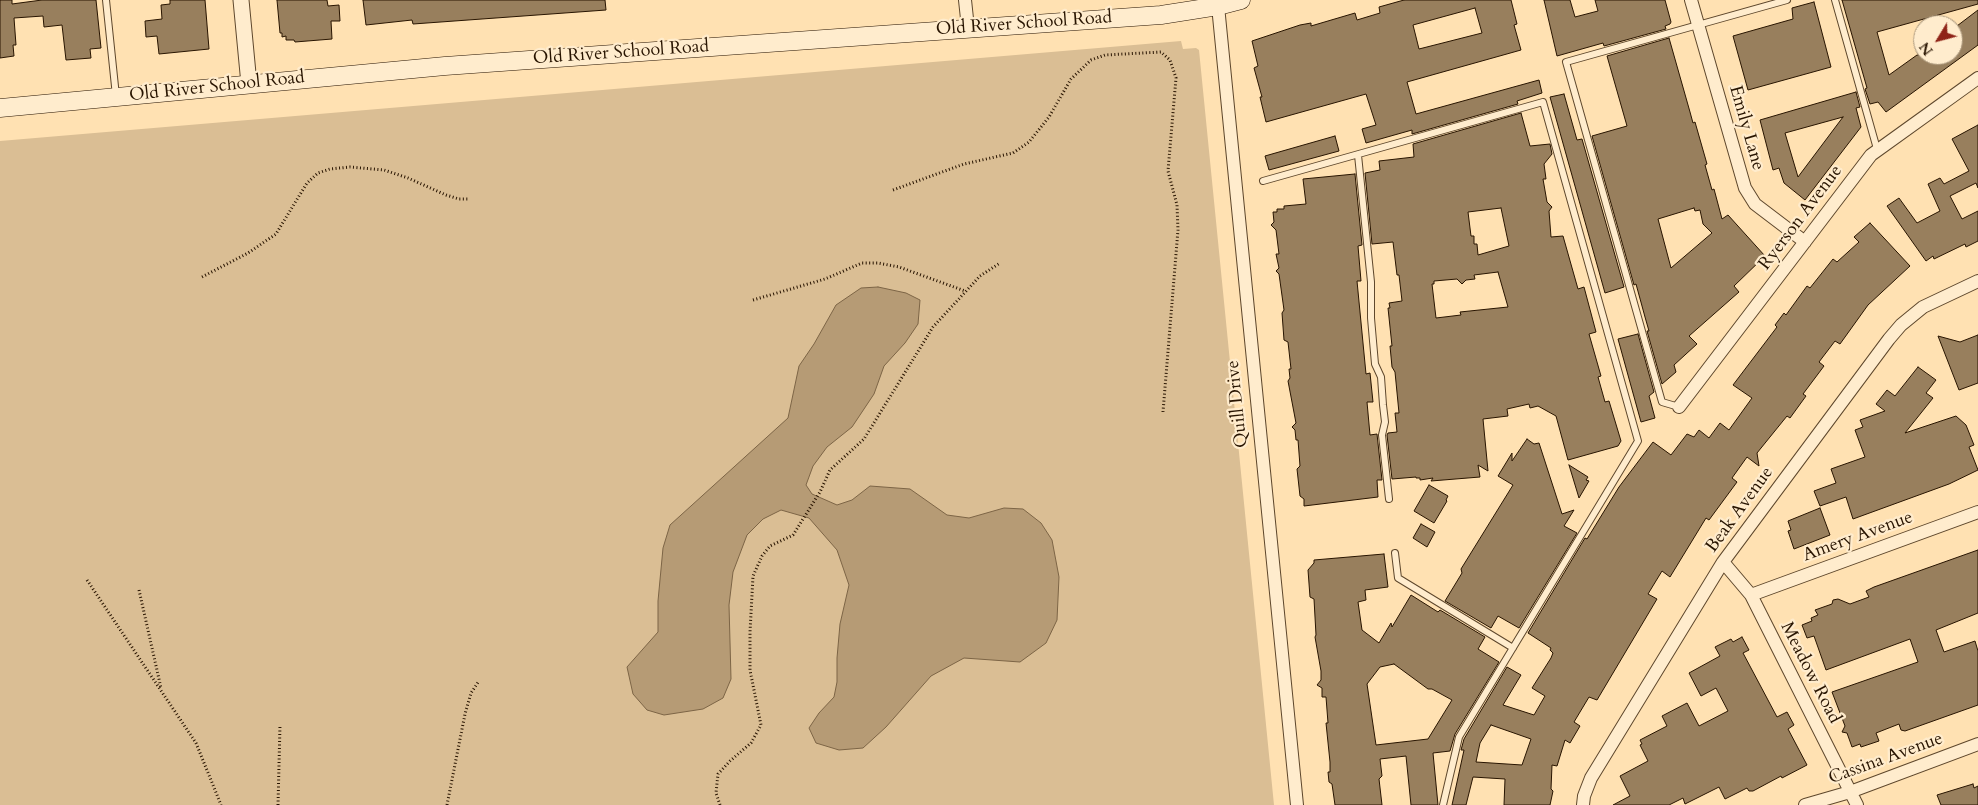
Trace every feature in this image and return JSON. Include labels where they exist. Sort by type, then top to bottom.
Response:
[{"type":"main road","name":"Old River School Road","points":[[0,108],[445,66],[1161,15],[1241,0]]},
{"type":"street","points":[[241,0],[249,84]]},
{"type":"street","points":[[965,0],[968,28]]},
{"type":"street","name":"Emily Lane","points":[[1691,0],[1745,188],[1755,204],[1805,242]]},
{"type":"street","name":"Quill Drive","points":[[1217,3],[1297,805]]},
{"type":"street","name":"Ryerson Avenue","points":[[1679,408],[1877,149],[1978,78]]},
{"type":"street","name":"Beak Avenue","points":[[1583,805],[1584,796],[1591,778],[1723,562],[1901,325],[1923,307],[1978,281]]},
{"type":"street","name":"Amery Avenue","points":[[1751,595],[1978,512]]},
{"type":"street","name":"Meadow Road","points":[[1723,562],[1751,595],[1857,805]]},
{"type":"street","name":"Cassina Avenue","points":[[1806,805],[1850,792],[1978,744]]},
{"type":"lane","points":[[106,0],[116,97]]},
{"type":"lane","points":[[1679,408],[1662,402],[1566,62],[1787,0]]},
{"type":"lane","points":[[1835,0],[1877,149]]},
{"type":"lane","points":[[1263,181],[1543,102],[1638,441],[1459,737],[1443,805]]},
{"type":"lane","points":[[1358,155],[1371,282],[1374,355],[1380,377],[1385,422],[1382,435],[1389,499]]},
{"type":"lane","points":[[1395,553],[1398,578],[1513,648]]},
{"type":"path","points":[[892,190],[964,164],[1013,153],[1029,142],[1049,117],[1071,79],[1091,60],[1105,55],[1161,52],[1170,60],[1176,78],[1168,171],[1177,205],[1178,230],[1163,412]]},
{"type":"path","points":[[202,277],[248,253],[276,234],[307,183],[318,173],[330,169],[350,167],[384,170],[416,181],[446,195],[469,199]]},
{"type":"path","points":[[753,300],[825,279],[862,263],[878,263],[899,267],[965,291]]},
{"type":"path","points":[[720,805],[716,792],[718,774],[751,743],[761,725],[750,670],[753,576],[762,556],[770,546],[793,535],[820,492],[830,470],[864,439],[933,327],[980,276],[1000,263]]},
{"type":"path","points":[[87,580],[196,743],[221,805]]},
{"type":"path","points":[[140,590],[162,691]]},
{"type":"path","points":[[447,805],[465,714],[471,693],[478,681]]},
{"type":"path","points":[[278,805],[280,725]]},
{"type":"shaded area","points":[[1181,41],[1183,49],[1196,48],[1199,50],[1274,805],[0,805],[0,141]]},
{"type":"shaded area","points":[[878,287],[906,293],[920,300],[918,324],[905,343],[884,366],[874,394],[852,427],[827,447],[813,466],[806,485],[812,494],[837,505],[852,500],[870,486],[910,489],[947,515],[969,518],[1004,508],[1023,509],[1041,523],[1052,540],[1059,577],[1057,620],[1046,643],[1020,662],[964,658],[931,676],[886,727],[863,748],[839,750],[816,743],[809,728],[819,713],[834,697],[837,682],[840,624],[849,585],[837,550],[809,518],[781,510],[763,519],[747,535],[733,572],[729,605],[731,679],[723,698],[703,709],[664,715],[647,710],[633,694],[627,667],[658,632],[658,601],[663,548],[670,525],[788,418],[799,366],[836,305],[861,288]]},
{"type":"building","points":[[0,0],[12,0],[12,4],[42,0],[96,0],[101,48],[90,49],[91,58],[66,60],[62,25],[44,27],[43,16],[14,18],[16,45],[13,45],[14,56],[0,58]]},
{"type":"building","points":[[170,0],[205,0],[209,49],[159,54],[157,36],[146,37],[145,21],[162,19],[161,5],[170,4]]},
{"type":"building","points":[[277,0],[327,0],[328,6],[339,5],[340,21],[331,21],[332,39],[295,42],[294,40],[286,40],[286,36],[282,37],[282,33],[280,33]]},
{"type":"building","points":[[363,0],[605,0],[606,10],[413,24],[412,20],[366,25]]},
{"type":"building","points":[[1404,0],[1511,0],[1517,24],[1514,25],[1521,50],[1407,82],[1416,114],[1539,80],[1542,93],[1517,101],[1518,104],[1412,134],[1412,130],[1366,143],[1362,129],[1376,125],[1366,94],[1266,122],[1260,97],[1262,97],[1254,68],[1258,66],[1252,41],[1300,25],[1311,23],[1311,26],[1355,13],[1357,20],[1380,13],[1379,7]],"holes":[[[1475,8],[1482,33],[1419,49],[1413,25]]]},
{"type":"building","points":[[1544,0],[1570,0],[1575,17],[1598,11],[1595,0],[1665,0],[1671,22],[1665,26],[1666,29],[1604,46],[1603,43],[1557,56]]},
{"type":"building","points":[[1842,0],[1978,0],[1978,4],[1938,15],[1913,15],[1913,22],[1877,32],[1889,75],[1913,58],[1913,65],[1951,65],[1886,112],[1878,102],[1870,104],[1865,89],[1867,88]]},
{"type":"building","points":[[1814,2],[1831,67],[1748,90],[1733,36],[1793,19],[1792,8]]},
{"type":"building","points":[[1978,10],[1978,45],[1963,56],[1963,21]]},
{"type":"building","points":[[1669,38],[1722,219],[1728,215],[1765,256],[1734,286],[1739,292],[1689,336],[1697,344],[1674,365],[1676,372],[1662,384],[1636,284],[1634,285],[1592,136],[1627,126],[1607,56]],"holes":[[[1694,208],[1695,211],[1700,210],[1703,224],[1712,233],[1671,268],[1658,219]]]},
{"type":"building","points":[[1856,92],[1860,107],[1856,108],[1861,127],[1805,200],[1784,183],[1779,168],[1773,170],[1760,120]],"holes":[[[1843,117],[1798,177],[1785,133]]]},
{"type":"building","points":[[1564,94],[1577,140],[1582,139],[1624,287],[1605,293],[1550,97]]},
{"type":"building","points":[[1521,113],[1530,146],[1550,144],[1552,154],[1544,164],[1546,179],[1543,179],[1547,202],[1552,207],[1549,211],[1551,237],[1563,236],[1578,289],[1584,287],[1596,332],[1589,334],[1601,376],[1598,377],[1605,402],[1609,401],[1621,441],[1618,446],[1568,460],[1556,416],[1538,406],[1530,408],[1529,404],[1507,409],[1508,416],[1483,419],[1488,471],[1478,465],[1480,477],[1431,481],[1433,478],[1420,480],[1420,478],[1416,477],[1392,479],[1387,435],[1388,433],[1397,432],[1395,413],[1399,413],[1395,372],[1392,367],[1388,308],[1390,308],[1389,303],[1402,301],[1393,242],[1372,244],[1365,173],[1380,170],[1379,161],[1414,157],[1413,144]],"holes":[[[1501,208],[1509,246],[1478,255],[1477,244],[1474,244],[1474,236],[1471,236],[1468,212]],[[1498,272],[1508,307],[1460,312],[1461,315],[1436,318],[1432,284],[1434,284],[1434,281],[1457,279],[1462,284],[1466,280],[1475,279],[1474,275]]]},
{"type":"building","points":[[1978,125],[1978,188],[1976,183],[1950,196],[1962,219],[1978,211],[1978,241],[1966,247],[1965,244],[1934,259],[1933,256],[1926,261],[1887,206],[1899,198],[1917,223],[1940,211],[1928,184],[1940,178],[1944,184],[1969,171],[1952,139]]},
{"type":"building","points":[[1335,136],[1339,151],[1269,170],[1265,156]]},
{"type":"building","points":[[1355,174],[1362,245],[1358,246],[1361,281],[1357,281],[1366,374],[1370,373],[1373,402],[1367,402],[1370,435],[1377,434],[1382,480],[1377,480],[1378,497],[1304,506],[1304,499],[1300,496],[1297,469],[1300,466],[1298,440],[1296,440],[1295,430],[1292,427],[1296,423],[1288,381],[1290,378],[1289,369],[1291,369],[1288,342],[1284,340],[1282,313],[1284,310],[1279,274],[1276,271],[1279,268],[1276,254],[1279,254],[1276,230],[1271,225],[1274,222],[1273,212],[1277,212],[1277,209],[1284,209],[1284,206],[1306,204],[1303,179]]},
{"type":"building","points":[[1870,223],[1910,266],[1868,305],[1840,344],[1835,341],[1819,362],[1824,366],[1803,394],[1806,396],[1790,418],[1787,416],[1757,453],[1759,466],[1747,457],[1732,478],[1737,482],[1709,520],[1706,518],[1670,577],[1662,571],[1648,594],[1657,599],[1597,700],[1589,697],[1574,722],[1580,726],[1570,743],[1565,740],[1557,766],[1552,765],[1551,789],[1553,791],[1550,805],[1504,805],[1505,779],[1473,777],[1466,805],[1452,805],[1464,750],[1461,750],[1464,739],[1507,667],[1521,675],[1503,705],[1534,715],[1545,696],[1532,688],[1553,653],[1550,650],[1551,648],[1528,633],[1585,538],[1587,539],[1619,487],[1653,442],[1671,455],[1687,434],[1694,437],[1699,430],[1709,438],[1720,423],[1729,430],[1752,398],[1733,385],[1777,327],[1775,325],[1784,313],[1786,315],[1807,286],[1810,288],[1833,259],[1837,262],[1859,242],[1854,237]],"holes":[[[1491,725],[1531,739],[1522,765],[1476,762],[1480,743]]]},
{"type":"building","points":[[1638,334],[1654,392],[1649,396],[1655,418],[1641,422],[1618,339]]},
{"type":"building","points":[[1978,335],[1978,383],[1959,390],[1938,336],[1960,342]]},
{"type":"building","points":[[1918,367],[1936,380],[1926,393],[1933,398],[1905,433],[1956,416],[1966,425],[1974,445],[1969,447],[1978,470],[1949,484],[1853,519],[1846,497],[1820,506],[1814,491],[1836,483],[1831,469],[1865,457],[1855,430],[1863,427],[1860,420],[1885,411],[1876,404],[1887,390],[1895,396]]},
{"type":"building","points":[[1527,439],[1534,444],[1539,443],[1562,514],[1574,510],[1564,526],[1577,533],[1519,628],[1498,616],[1491,628],[1445,601],[1462,573],[1461,569],[1513,485],[1498,476],[1512,453],[1512,461]]},
{"type":"building","points":[[1569,465],[1588,477],[1586,480],[1589,481],[1579,498]]},
{"type":"building","points":[[1429,485],[1448,496],[1434,523],[1414,511]]},
{"type":"building","points":[[1820,508],[1830,535],[1794,549],[1788,531],[1791,530],[1788,521]]},
{"type":"building","points":[[1421,524],[1435,532],[1427,547],[1413,538]]},
{"type":"building","points":[[1978,550],[1978,613],[1936,630],[1944,652],[1975,641],[1978,651],[1978,705],[1905,731],[1901,730],[1899,724],[1876,733],[1879,741],[1861,747],[1860,744],[1852,747],[1847,733],[1842,732],[1845,726],[1832,692],[1918,662],[1910,639],[1826,670],[1814,636],[1807,638],[1802,625],[1812,621],[1811,618],[1818,615],[1815,610],[1832,604],[1833,600],[1838,599],[1850,604],[1869,597],[1866,591],[1874,587]]},
{"type":"building","points":[[1384,554],[1388,587],[1365,590],[1366,600],[1358,602],[1362,630],[1379,643],[1391,623],[1392,627],[1411,595],[1485,637],[1478,649],[1499,662],[1455,734],[1450,751],[1433,753],[1438,805],[1411,805],[1406,756],[1380,759],[1382,776],[1379,779],[1382,805],[1335,805],[1328,772],[1330,772],[1330,762],[1326,723],[1328,723],[1326,697],[1322,697],[1322,688],[1317,685],[1321,680],[1321,671],[1315,637],[1314,599],[1310,597],[1308,570],[1314,563],[1314,560]],"holes":[[[1394,664],[1428,689],[1432,689],[1452,700],[1428,739],[1376,745],[1367,684],[1380,667]]]},
{"type":"building","points":[[1742,637],[1749,650],[1743,653],[1777,717],[1787,712],[1794,725],[1788,729],[1807,765],[1753,791],[1749,791],[1747,788],[1725,799],[1719,787],[1685,804],[1683,798],[1669,805],[1613,805],[1630,796],[1620,776],[1648,761],[1640,745],[1642,744],[1640,740],[1667,726],[1662,716],[1687,703],[1699,726],[1728,711],[1716,688],[1701,696],[1689,673],[1720,656],[1715,647],[1731,639],[1733,642]]},
{"type":"building","points":[[1973,784],[1974,788],[1978,786],[1978,805],[1941,805],[1937,795]]}]
